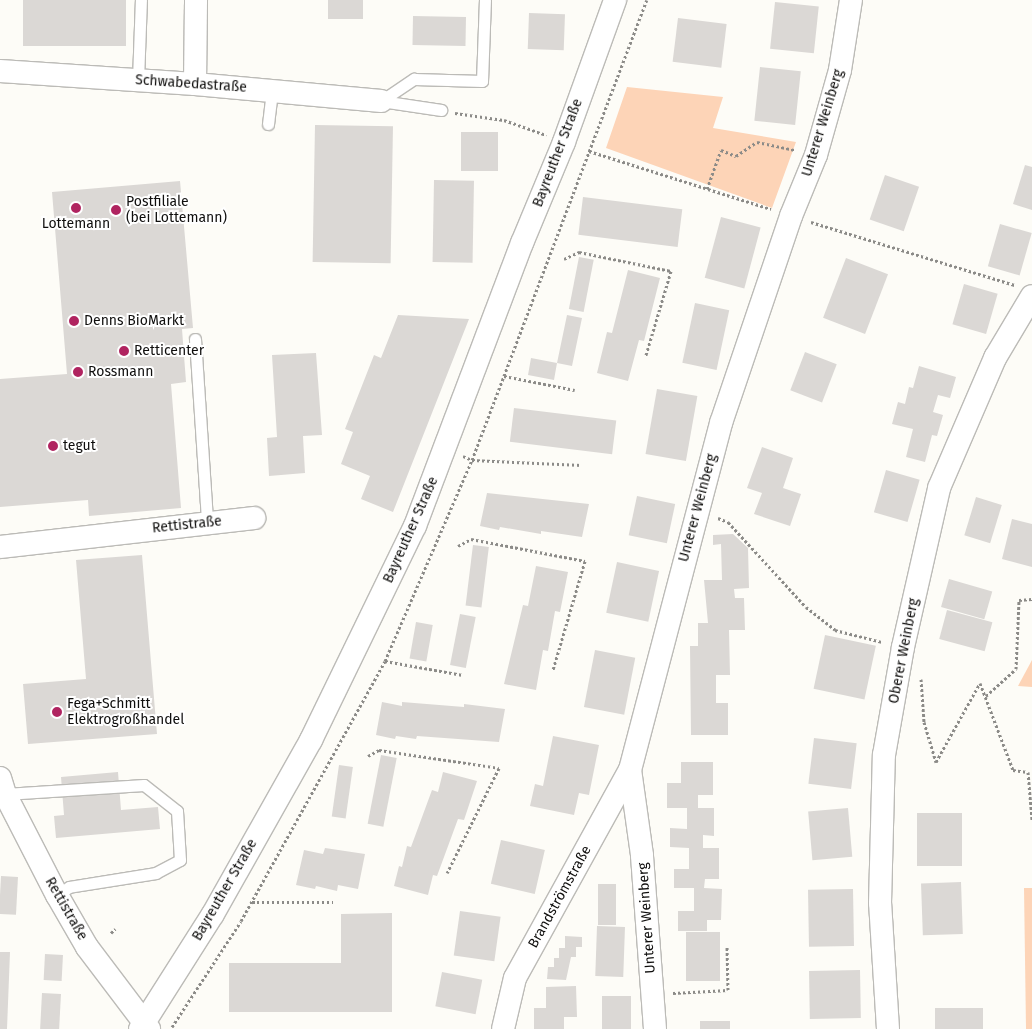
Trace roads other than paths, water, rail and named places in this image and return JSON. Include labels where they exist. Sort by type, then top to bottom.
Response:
[{"type":"street","points":[[195,84],[196,0]]},
{"type":"street","name":"Bayreuther Straße","points":[[145,1027],[311,740],[415,526],[522,242],[564,142],[615,0]]},
{"type":"street","name":"Unterer Weinberg","points":[[655,1029],[642,855],[630,770],[721,423],[791,216],[816,155],[840,70],[851,0]]},
{"type":"street","name":"Schwabedastraße","points":[[0,71],[195,84],[381,101]]},
{"type":"street","name":"Oberer Weinberg","points":[[888,1029],[880,904],[884,755],[903,647],[939,488],[995,358],[1027,292]]},
{"type":"street","name":"Rettistraße","points":[[0,547],[254,518]]},
{"type":"street","name":"Brandströmstraße","points":[[504,1029],[515,978],[630,770]]},
{"type":"street","name":"Rettistraße","points":[[2,786],[57,895],[87,947],[145,1027]]},
{"type":"lane","points":[[138,80],[141,0]]},
{"type":"lane","points":[[381,101],[414,79],[482,81],[485,0]]},
{"type":"lane","points":[[268,124],[272,91]]},
{"type":"lane","name":"Schwabedastraße","points":[[381,101],[442,110]]},
{"type":"lane","points":[[195,339],[207,522]]},
{"type":"lane","points":[[2,786],[144,785],[177,811],[180,860],[156,873],[69,887],[57,895]]},
{"type":"place","name":"Lottemann","points":[[76,208]]},
{"type":"place","name":"Postfiliale (bei Lottemann)","points":[[116,210]]},
{"type":"place","name":"Denns BioMarkt","points":[[74,321]]},
{"type":"place","name":"Retticenter","points":[[124,351]]},
{"type":"place","name":"Rossmann","points":[[78,372]]},
{"type":"place","name":"tegut","points":[[53,446]]},
{"type":"place","name":"Fega+Schmitt Elektrogroßhandel","points":[[57,712]]}]
